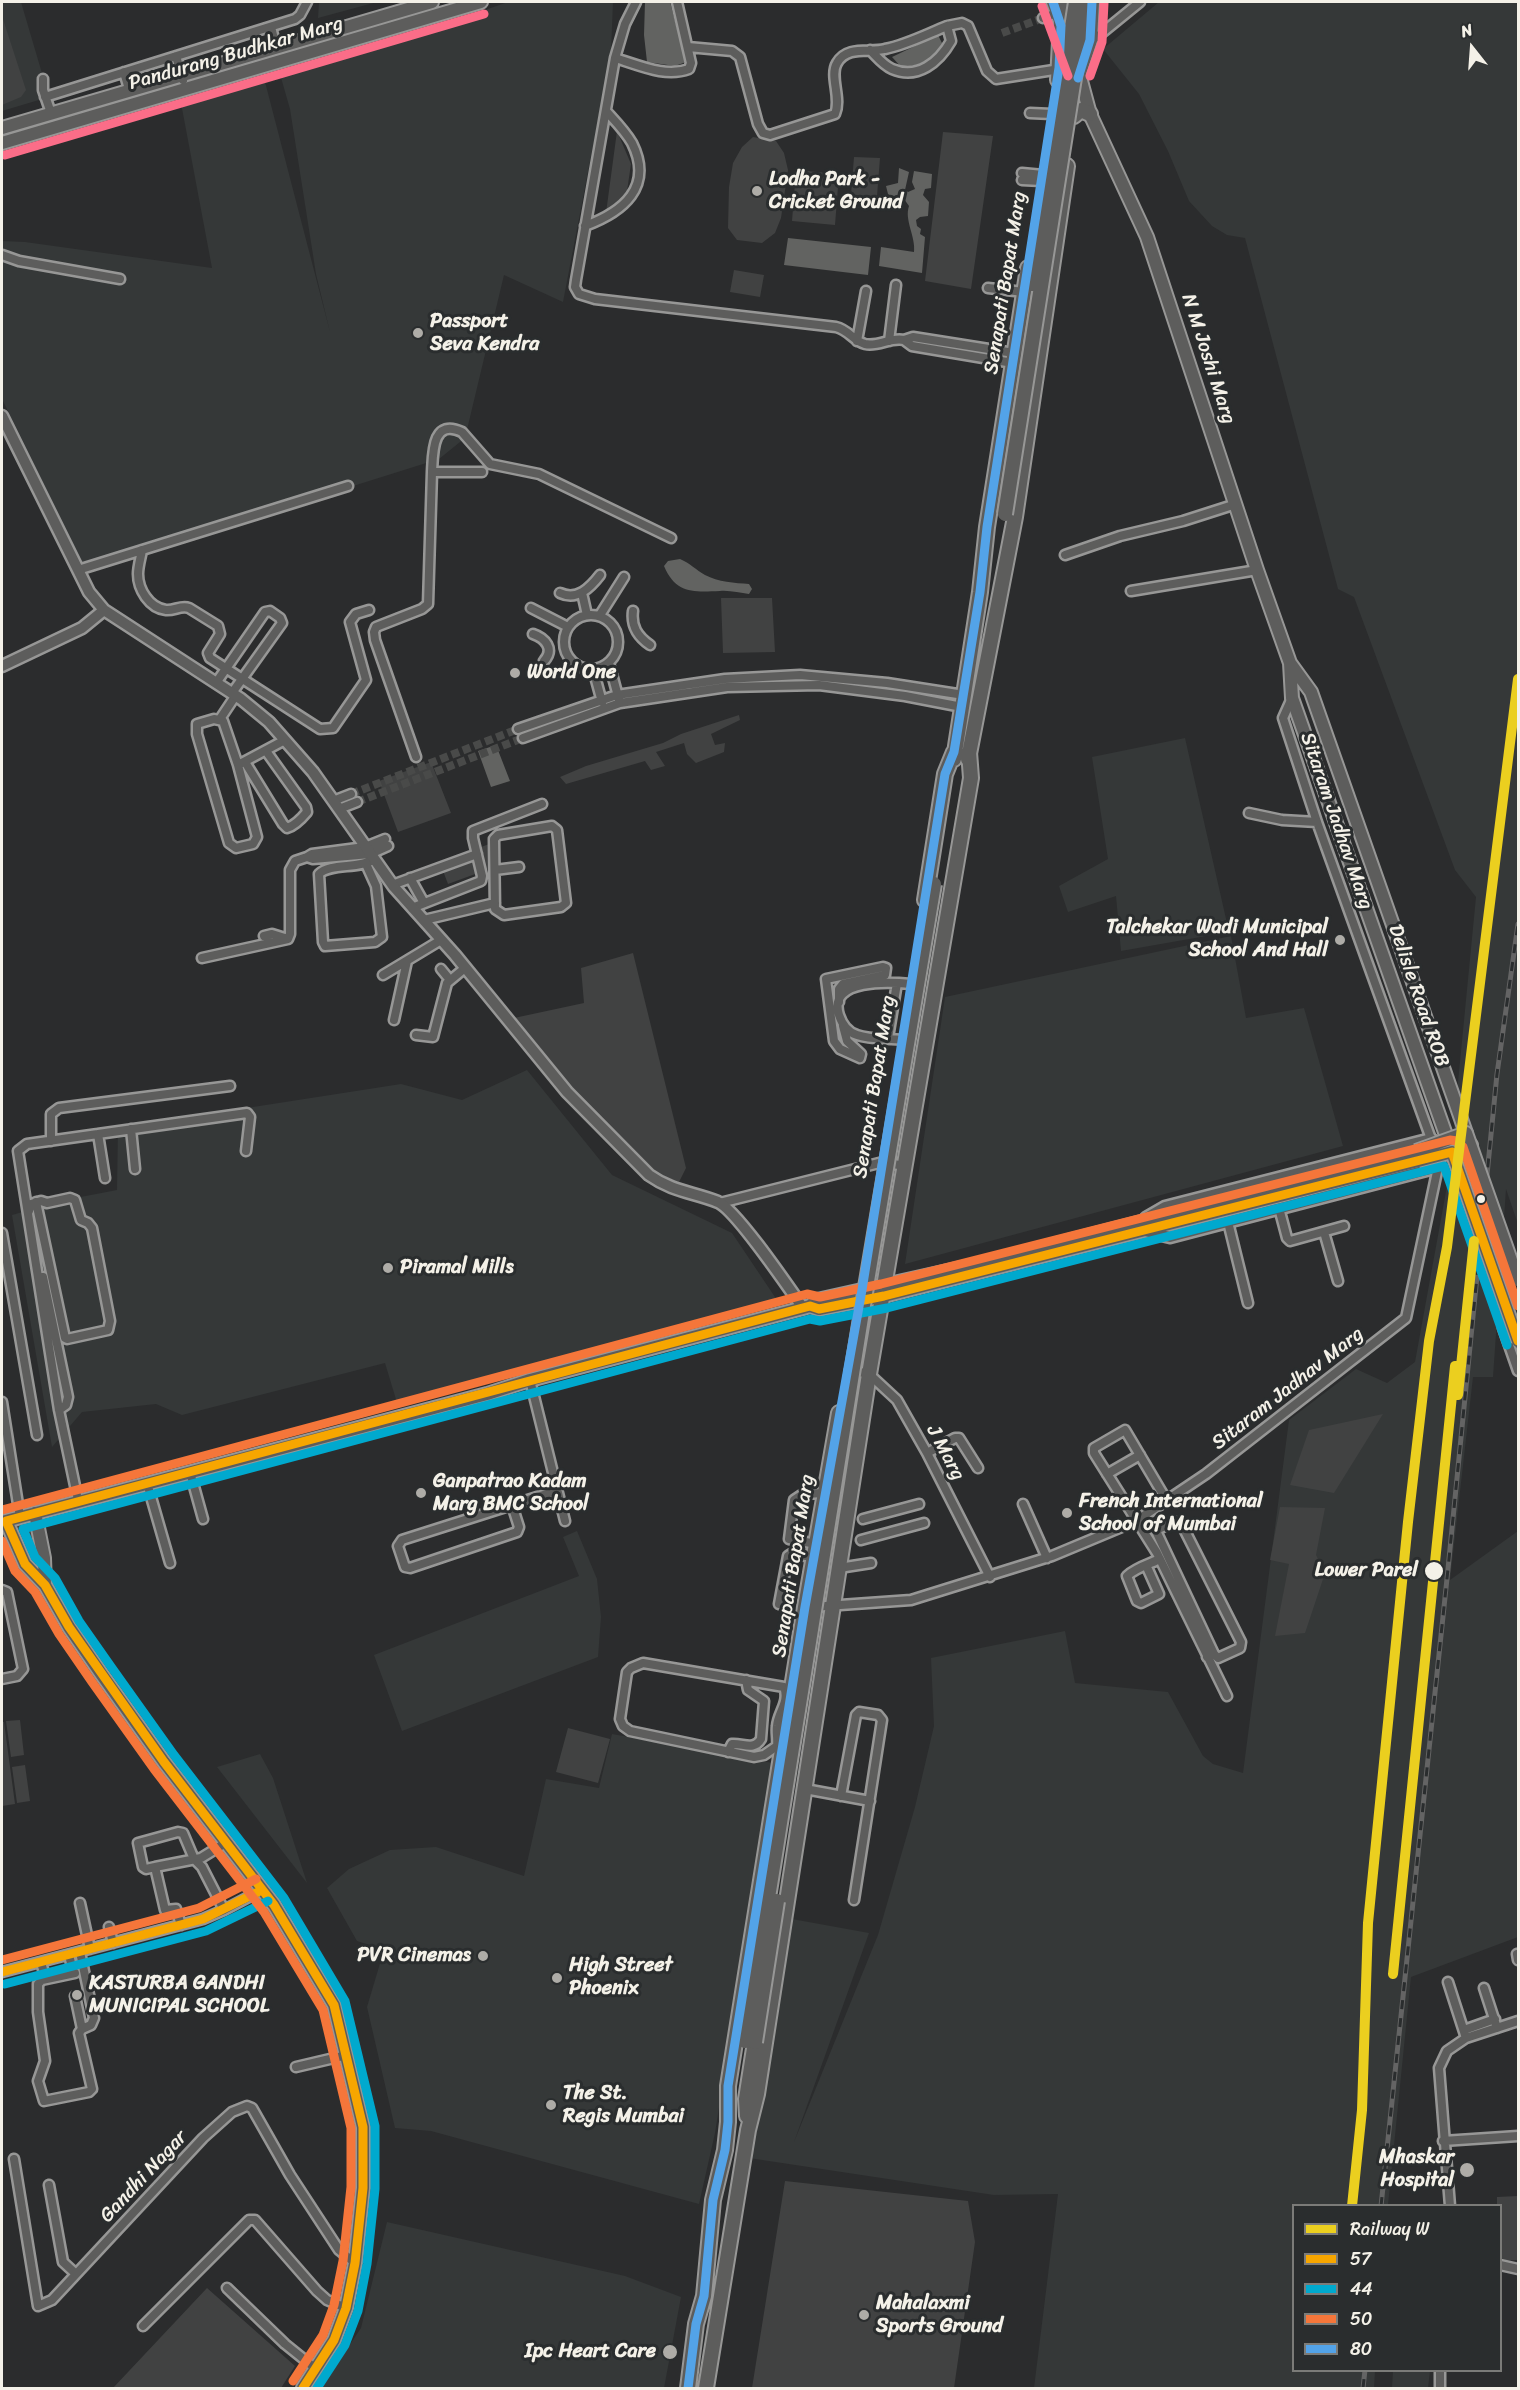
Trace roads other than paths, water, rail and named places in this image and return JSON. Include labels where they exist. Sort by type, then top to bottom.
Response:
[{"type":"main road","name":"Pandurang Budhkar Marg","points":[[2,128],[432,2]]},
{"type":"main road","name":"Pandurang Budhkar Marg","points":[[2,143],[481,2]]},
{"type":"main road","points":[[1000,562],[997,508],[1076,2]]},
{"type":"main road","points":[[939,885],[954,752],[980,592],[1000,562],[1005,514],[1086,2]]},
{"type":"main road","points":[[748,2130],[746,2100],[750,2041],[863,1304],[939,885],[969,752],[1074,116],[1079,72],[1090,40],[1092,2]]},
{"type":"main road","name":"Senapati Bapat Marg","points":[[980,592],[987,527],[1059,69],[1059,10]]},
{"type":"main road","name":"N M Joshi Marg","points":[[1059,10],[1090,114],[1147,237],[1290,663]]},
{"type":"main road","points":[[1052,114],[1074,116],[1081,110],[1090,114]]},
{"type":"main road","name":"Delisle Road ROB","points":[[1290,663],[1311,692],[1518,1280]]},
{"type":"main road","name":"Delisle Road ROB","points":[[1290,663],[1292,698],[1518,1341]]},
{"type":"main road","points":[[1292,698],[1311,692]]},
{"type":"main road","name":"Senapati Bapat Marg","points":[[688,2388],[696,2324],[704,2296],[713,2200],[725,2150],[728,2086],[778,1789],[783,1724],[806,1607],[812,1548],[825,1493],[861,1295],[903,1040],[904,983],[945,774],[954,752]]},
{"type":"main road","points":[[706,2388],[748,2130],[757,2094],[838,1568],[904,1166],[971,778],[969,752]]},
{"type":"main road","points":[[1417,1156],[1466,1133]]},
{"type":"main road","points":[[303,2388],[334,2340],[346,2308],[355,2263],[363,2188],[363,2127],[334,2005],[280,1914],[228,1842],[164,1762],[69,1627],[45,1585],[25,1564],[4,1521],[477,1397],[530,1380],[807,1307],[819,1309],[861,1295],[980,1268],[1417,1156],[1452,1152],[1471,1145]]},
{"type":"main road","points":[[35,1513],[44,1558],[45,1585]]},
{"type":"main road","points":[[778,1789],[782,1797],[789,1799],[801,1798],[804,1792]]},
{"type":"main road","points":[[728,2122],[750,2041]]},
{"type":"street","points":[[45,96],[295,19],[307,2]]},
{"type":"street","points":[[636,2],[625,24],[615,58],[575,287],[579,294],[587,298],[836,327],[847,330],[856,341],[868,344],[896,338],[912,346],[1014,358]]},
{"type":"street","points":[[615,58],[658,71],[689,69],[691,63],[677,2]]},
{"type":"street","points":[[1043,18],[1059,10],[1090,40],[1097,37],[1140,2]]},
{"type":"street","points":[[688,47],[732,51],[740,57],[758,124],[763,133],[771,135],[835,114],[838,106],[836,63],[857,50],[873,53],[962,23],[968,26],[987,71],[996,79],[1059,69],[1079,72]]},
{"type":"street","points":[[271,27],[276,46]]},
{"type":"street","points":[[873,53],[884,65],[893,70],[915,72],[935,63],[951,41],[948,29]]},
{"type":"street","points":[[176,56],[186,89]]},
{"type":"street","points":[[124,72],[129,89]]},
{"type":"street","points":[[43,80],[45,96],[51,113]]},
{"type":"street","points":[[585,226],[617,211],[631,198],[639,180],[638,161],[632,144],[606,111]]},
{"type":"street","points":[[1030,113],[1052,114]]},
{"type":"street","points":[[1022,176],[1042,178]]},
{"type":"street","points":[[2,255],[19,261],[120,279]]},
{"type":"street","points":[[888,341],[896,285]]},
{"type":"street","points":[[988,288],[1024,292]]},
{"type":"street","points":[[856,341],[866,291]]},
{"type":"street","points":[[2,416],[89,592],[104,610],[257,711],[313,772],[369,857],[465,968],[567,1092],[639,1167],[660,1183],[681,1192],[720,1203],[883,1162],[904,1166]]},
{"type":"street","points":[[416,757],[374,632],[376,627],[422,609],[428,604],[432,472],[437,436],[443,431],[462,432],[490,464],[539,474],[671,538]]},
{"type":"street","points":[[432,472],[482,472]]},
{"type":"street","points":[[78,570],[348,486]]},
{"type":"street","points":[[1065,555],[1120,536],[1183,521],[1236,504]]},
{"type":"street","points":[[142,550],[138,573],[140,585],[148,600],[162,609],[169,610],[184,606],[218,626],[220,634],[209,650],[208,656],[320,729],[333,728],[366,680],[350,622],[356,614],[369,610]]},
{"type":"street","points":[[1131,591],[1257,570]]},
{"type":"street","points":[[561,593],[572,597],[582,593],[592,586],[600,575]]},
{"type":"street","points":[[600,615],[624,577]]},
{"type":"street","points":[[582,593],[587,615]]},
{"type":"street","points":[[531,608],[568,627]]},
{"type":"street","points":[[2,666],[81,628],[104,610]]},
{"type":"street","points":[[633,610],[634,627],[641,639],[650,645]]},
{"type":"street","points":[[216,683],[265,612],[270,611],[280,618],[282,623],[242,678],[220,719],[200,723],[196,728],[229,843],[236,848],[253,844],[257,837],[242,764],[226,725],[220,719]]},
{"type":"street","points":[[587,615],[600,615],[613,625],[617,632],[618,649],[609,663],[593,669],[580,667],[574,663],[566,653],[564,644],[568,627],[575,619],[587,615]]},
{"type":"street","points":[[617,632],[634,627]]},
{"type":"street","points":[[532,634],[542,637],[548,646],[547,657],[544,661]]},
{"type":"street","points":[[548,646],[564,644]]},
{"type":"street","points":[[609,663],[618,699]]},
{"type":"street","points":[[593,669],[603,704]]},
{"type":"street","points":[[518,729],[618,699],[725,679],[800,675],[819,681],[932,700],[963,701]]},
{"type":"street","points":[[819,681],[934,689],[963,701]]},
{"type":"street","points":[[932,700],[934,689]]},
{"type":"street","name":"Sitaram Jadhav Marg","points":[[1292,698],[1283,718],[1317,822],[1431,1139]]},
{"type":"street","points":[[524,738],[603,704]]},
{"type":"street","points":[[242,764],[283,741]]},
{"type":"street","points":[[242,764],[283,824],[287,828],[291,827],[304,816],[307,812],[306,807],[266,751]]},
{"type":"street","points":[[336,805],[351,794]]},
{"type":"street","points":[[336,805],[357,802]]},
{"type":"street","points":[[412,908],[481,881],[473,831],[542,804]]},
{"type":"street","points":[[1250,813],[1282,820],[1317,822]]},
{"type":"street","points":[[555,827],[566,899],[564,905],[504,915],[497,913],[495,870],[494,840],[496,837],[555,827]]},
{"type":"street","points":[[369,857],[376,886],[382,933],[379,940],[325,946],[319,874],[324,870],[369,857],[386,843]]},
{"type":"street","points":[[376,886],[410,878],[477,854]]},
{"type":"street","points":[[288,939],[290,934],[290,870],[296,861],[307,857],[313,859],[369,857]]},
{"type":"street","points":[[495,870],[519,867]]},
{"type":"street","points":[[410,878],[424,903]]},
{"type":"street","points":[[424,920],[495,903]]},
{"type":"street","points":[[264,936],[272,934],[288,939]]},
{"type":"street","points":[[202,958],[288,939]]},
{"type":"street","points":[[383,975],[441,940]]},
{"type":"street","points":[[394,1020],[407,961]]},
{"type":"street","points":[[416,1035],[433,1037],[446,987],[450,980],[465,968]]},
{"type":"street","points":[[886,968],[885,975],[840,986],[838,1012],[843,1026],[847,1041],[861,1054],[860,1058],[840,1049],[834,1041],[825,979],[886,968]]},
{"type":"street","points":[[441,969],[450,980]]},
{"type":"street","points":[[839,1002],[844,994],[861,985],[882,981],[904,983],[888,1038]]},
{"type":"street","points":[[843,1026],[854,1035],[903,1040]]},
{"type":"street","points":[[51,1141],[51,1114],[59,1108],[230,1086]]},
{"type":"street","points":[[78,1500],[59,1410],[18,1151],[27,1144],[247,1113],[250,1117],[246,1151]]},
{"type":"street","points":[[131,1129],[135,1169]]},
{"type":"street","points":[[98,1134],[105,1178]]},
{"type":"street","points":[[1431,1139],[1438,1167],[1170,1237],[1139,1227],[1165,1207],[1431,1139]]},
{"type":"street","name":"Sitaram Jadhav Marg","points":[[806,1607],[911,1600],[990,1577],[1050,1557],[1136,1521],[1206,1474],[1406,1318],[1438,1167]]},
{"type":"street","points":[[36,1202],[65,1338],[105,1332],[110,1326],[110,1321],[90,1224],[81,1220],[73,1198],[47,1203],[41,1201],[36,1202],[31,1204],[29,1208],[68,1397],[66,1405],[59,1410]]},
{"type":"street","points":[[720,1203],[751,1237],[807,1307]]},
{"type":"street","points":[[1279,1208],[1288,1241],[1344,1226]]},
{"type":"street","points":[[1228,1222],[1248,1304]]},
{"type":"street","points":[[1324,1232],[1338,1281]]},
{"type":"street","points":[[2,1233],[3,1256],[37,1435]]},
{"type":"street","points":[[1518,1323],[1503,1328],[1518,1371]]},
{"type":"street","points":[[847,1370],[870,1374]]},
{"type":"street","name":"J Marg","points":[[870,1374],[897,1400],[927,1453],[990,1577]]},
{"type":"street","points":[[530,1380],[565,1521]]},
{"type":"street","points":[[2,1402],[20,1517]]},
{"type":"street","points":[[1167,1501],[1128,1432],[1123,1430],[1093,1449],[1136,1521],[1161,1554],[1211,1655],[1227,1696]]},
{"type":"street","points":[[927,1453],[959,1438],[978,1468]]},
{"type":"street","points":[[1107,1474],[1140,1455]]},
{"type":"street","points":[[190,1472],[203,1519]]},
{"type":"street","points":[[147,1483],[170,1563]]},
{"type":"street","points":[[512,1505],[520,1529],[517,1532],[410,1568],[405,1567],[398,1546],[402,1540],[512,1505],[556,1491]]},
{"type":"street","points":[[812,1548],[789,1539],[794,1500],[802,1494],[825,1493]]},
{"type":"street","points":[[863,1519],[919,1504]]},
{"type":"street","points":[[1023,1504],[1050,1557]]},
{"type":"street","points":[[1161,1554],[1157,1530],[1179,1522],[1240,1642],[1240,1648],[1218,1658],[1211,1655]]},
{"type":"street","points":[[861,1540],[924,1523]]},
{"type":"street","points":[[779,1604],[788,1556],[812,1548]]},
{"type":"street","points":[[1146,1565],[1159,1594],[1141,1603],[1137,1600],[1127,1576],[1161,1554]]},
{"type":"street","points":[[838,1568],[871,1563]]},
{"type":"street","points":[[2,1590],[7,1592],[23,1669],[17,1676],[2,1679]]},
{"type":"street","points":[[643,1664],[784,1687],[786,1691],[783,1724],[777,1746],[764,1755],[753,1757],[630,1731],[623,1726],[620,1719],[627,1672],[643,1664]]},
{"type":"street","points":[[728,1752],[732,1744],[752,1747],[757,1745],[761,1739],[764,1701],[748,1690],[746,1680]]},
{"type":"street","points":[[841,1796],[856,1715],[859,1712],[878,1715],[882,1720],[854,1900]]},
{"type":"street","points":[[783,1724],[815,1722]]},
{"type":"street","points":[[804,1792],[870,1801]]},
{"type":"street","points":[[224,1910],[202,1867],[194,1859],[185,1835],[178,1832],[138,1843],[143,1867],[146,1869],[194,1859],[201,1858],[228,1842]]},
{"type":"street","points":[[155,1867],[165,1910],[176,1909],[181,1925]]},
{"type":"street","points":[[2,1972],[181,1925],[224,1910],[262,1890]]},
{"type":"street","points":[[80,1903],[90,1949]]},
{"type":"street","points":[[109,1927],[113,1943]]},
{"type":"street","points":[[69,1955],[73,1970],[42,1980],[38,1984],[38,2012],[45,2061],[38,2076],[43,2101],[91,2091],[79,2033],[82,2029],[92,2025],[94,2019],[80,1952]]},
{"type":"street","points":[[41,1962],[44,1973]]},
{"type":"street","points":[[1448,1982],[1465,2034]]},
{"type":"street","points":[[1484,1988],[1496,2024]]},
{"type":"street","points":[[75,1996],[82,2029]]},
{"type":"street","points":[[1450,2204],[1443,2141],[1439,2068],[1447,2051],[1465,2034],[1496,2024],[1518,2021]]},
{"type":"street","points":[[296,2067],[347,2055]]},
{"type":"street","name":"Gandhi Nagar","points":[[14,2159],[38,2306],[52,2300],[203,2138],[232,2112],[247,2106],[252,2108],[290,2175],[339,2250],[355,2263]]},
{"type":"street","points":[[1443,2141],[1518,2136]]},
{"type":"street","points":[[49,2185],[63,2262],[76,2274]]},
{"type":"street","points":[[143,2326],[249,2220],[255,2220],[317,2291],[327,2300],[346,2308]]},
{"type":"street","points":[[1502,2265],[1518,2269]]},
{"type":"street","points":[[227,2288],[285,2344],[316,2369]]},
{"type":"street","points":[[1440,2372],[1440,2388]]},
{"type":"tunnel","points":[[1002,33],[1043,18]]},
{"type":"tunnel","points":[[351,794],[518,729]]},
{"type":"tunnel","points":[[357,802],[523,738]]},
{"type":"railway","points":[[1381,2204],[1497,1074],[1518,924]]},
{"type":"railway","points":[[1363,2388],[1365,2372]]},
{"type":"rail line","name":"W","points":[[1352,2204],[1362,2110],[1368,1923],[1408,1522],[1429,1341],[1447,1247],[1518,679]]},
{"type":"rail line","name":"W","points":[[1458,1395],[1474,1241]]},
{"type":"rail line","name":"W","points":[[1393,1974],[1455,1366]]},
{"type":"place","name":"Lodha Park - Cricket Ground","points":[[757,191]]},
{"type":"place","name":"Passport Seva Kendra","points":[[418,333]]},
{"type":"place","name":"World One","points":[[515,673]]},
{"type":"place","name":"Talchekar Wadi Municipal School And Hall","points":[[1340,940]]},
{"type":"place","name":"Piramal Mills","points":[[388,1268]]},
{"type":"place","name":"Ganpatrao Kadam Marg BMC School","points":[[421,1493]]},
{"type":"place","name":"French International School of Mumbai","points":[[1067,1513]]},
{"type":"place","name":"Lower Parel","points":[[1434,1571]]},
{"type":"place","name":"PVR Cinemas","points":[[483,1956]]},
{"type":"place","name":"High Street Phoenix","points":[[557,1978]]},
{"type":"place","name":"KASTURBA GANDHI MUNICIPAL SCHOOL","points":[[77,1995]]},
{"type":"place","name":"The St. Regis Mumbai","points":[[551,2105]]},
{"type":"place","name":"Mhaskar Hospital","points":[[1467,2170]]},
{"type":"place","name":"Mahalaxmi Sports Ground","points":[[864,2315]]},
{"type":"place","name":"Ipc Heart Care","points":[[670,2352]]}]
